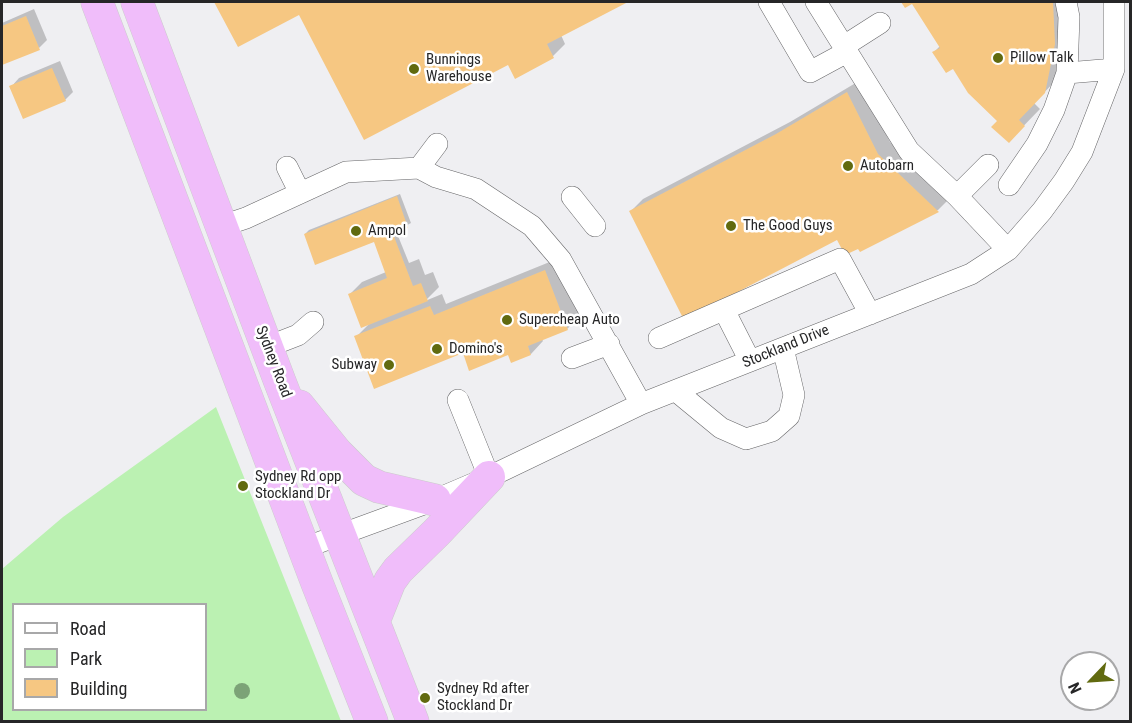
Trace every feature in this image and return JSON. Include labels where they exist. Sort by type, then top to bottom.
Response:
[{"type":"highway","points":[[97,2],[372,722]]},
{"type":"highway","name":"Sydney Road","points":[[137,2],[244,220],[267,347],[413,722]]},
{"type":"highway","points":[[280,381],[337,453],[364,480],[379,487],[435,500]]},
{"type":"highway","points":[[374,621],[390,582],[398,570],[489,477]]},
{"type":"street","points":[[769,2],[810,72],[880,23]]},
{"type":"street","points":[[816,2],[909,151],[957,196],[1008,250]]},
{"type":"street","points":[[1009,185],[1041,136],[1054,110],[1066,73],[1069,17],[1066,2]]},
{"type":"street","name":"Stockland Drive","points":[[304,548],[435,500],[489,477],[641,404],[970,274],[1008,250],[1042,211],[1082,152],[1114,69],[1114,2]]},
{"type":"street","points":[[1066,73],[1114,69]]},
{"type":"street","points":[[419,168],[437,144]]},
{"type":"street","points":[[957,196],[988,165]]},
{"type":"street","points":[[287,167],[300,193]]},
{"type":"street","points":[[244,220],[346,172],[419,168],[436,177],[476,189],[539,218],[641,404]]},
{"type":"street","points":[[572,197],[595,226]]},
{"type":"street","points":[[659,338],[840,259],[870,314]]},
{"type":"street","points":[[724,310],[750,361]]},
{"type":"street","points":[[267,347],[298,335],[313,322]]},
{"type":"street","points":[[572,358],[609,344]]},
{"type":"street","points":[[676,391],[729,432],[746,439],[772,431],[789,416],[794,395],[783,348]]},
{"type":"street","points":[[458,400],[489,477]]},
{"type":"green space","points":[[216,407],[341,721],[2,721],[2,569],[63,517]]},
{"type":"building","name":"Bunnings Warehouse","points":[[214,2],[628,2],[547,44],[554,58],[515,79],[508,65],[364,140],[299,15],[238,47]]},
{"type":"building","points":[[901,2],[1053,2],[1055,44],[1045,93],[1019,120],[1025,126],[1009,143],[991,127],[997,121],[968,93],[953,69],[946,73],[932,52],[940,48],[912,4],[905,8]]},
{"type":"building","points":[[26,16],[40,50],[2,65],[2,26]]},
{"type":"building","points":[[52,68],[66,101],[23,119],[9,86]]},
{"type":"building","name":"The Good Guys","points":[[847,92],[878,154],[939,212],[860,252],[858,249],[845,255],[837,240],[684,320],[629,211],[776,134]]},
{"type":"building","points":[[397,196],[408,228],[393,234],[413,286],[421,283],[428,301],[361,328],[348,294],[387,278],[374,242],[315,265],[304,234]]},
{"type":"building","points":[[545,270],[568,330],[528,346],[531,355],[511,363],[508,355],[469,371],[463,353],[374,389],[354,336],[430,306],[434,315]]},
{"type":"place","name":"Pillow Talk","points":[[998,58]]},
{"type":"place","name":"Bunnings Warehouse","points":[[414,69]]},
{"type":"place","name":"Autobarn","points":[[848,166]]},
{"type":"place","name":"The Good Guys","points":[[731,226]]},
{"type":"place","name":"Ampol","points":[[356,231]]},
{"type":"place","name":"Supercheap Auto","points":[[507,320]]},
{"type":"place","name":"Domino's","points":[[437,349]]},
{"type":"place","name":"Subway","points":[[389,365]]},
{"type":"place","name":"Sydney Rd opp Stockland Dr","points":[[243,486]]},
{"type":"place","name":"Sydney Rd after Stockland Dr","points":[[425,698]]}]
